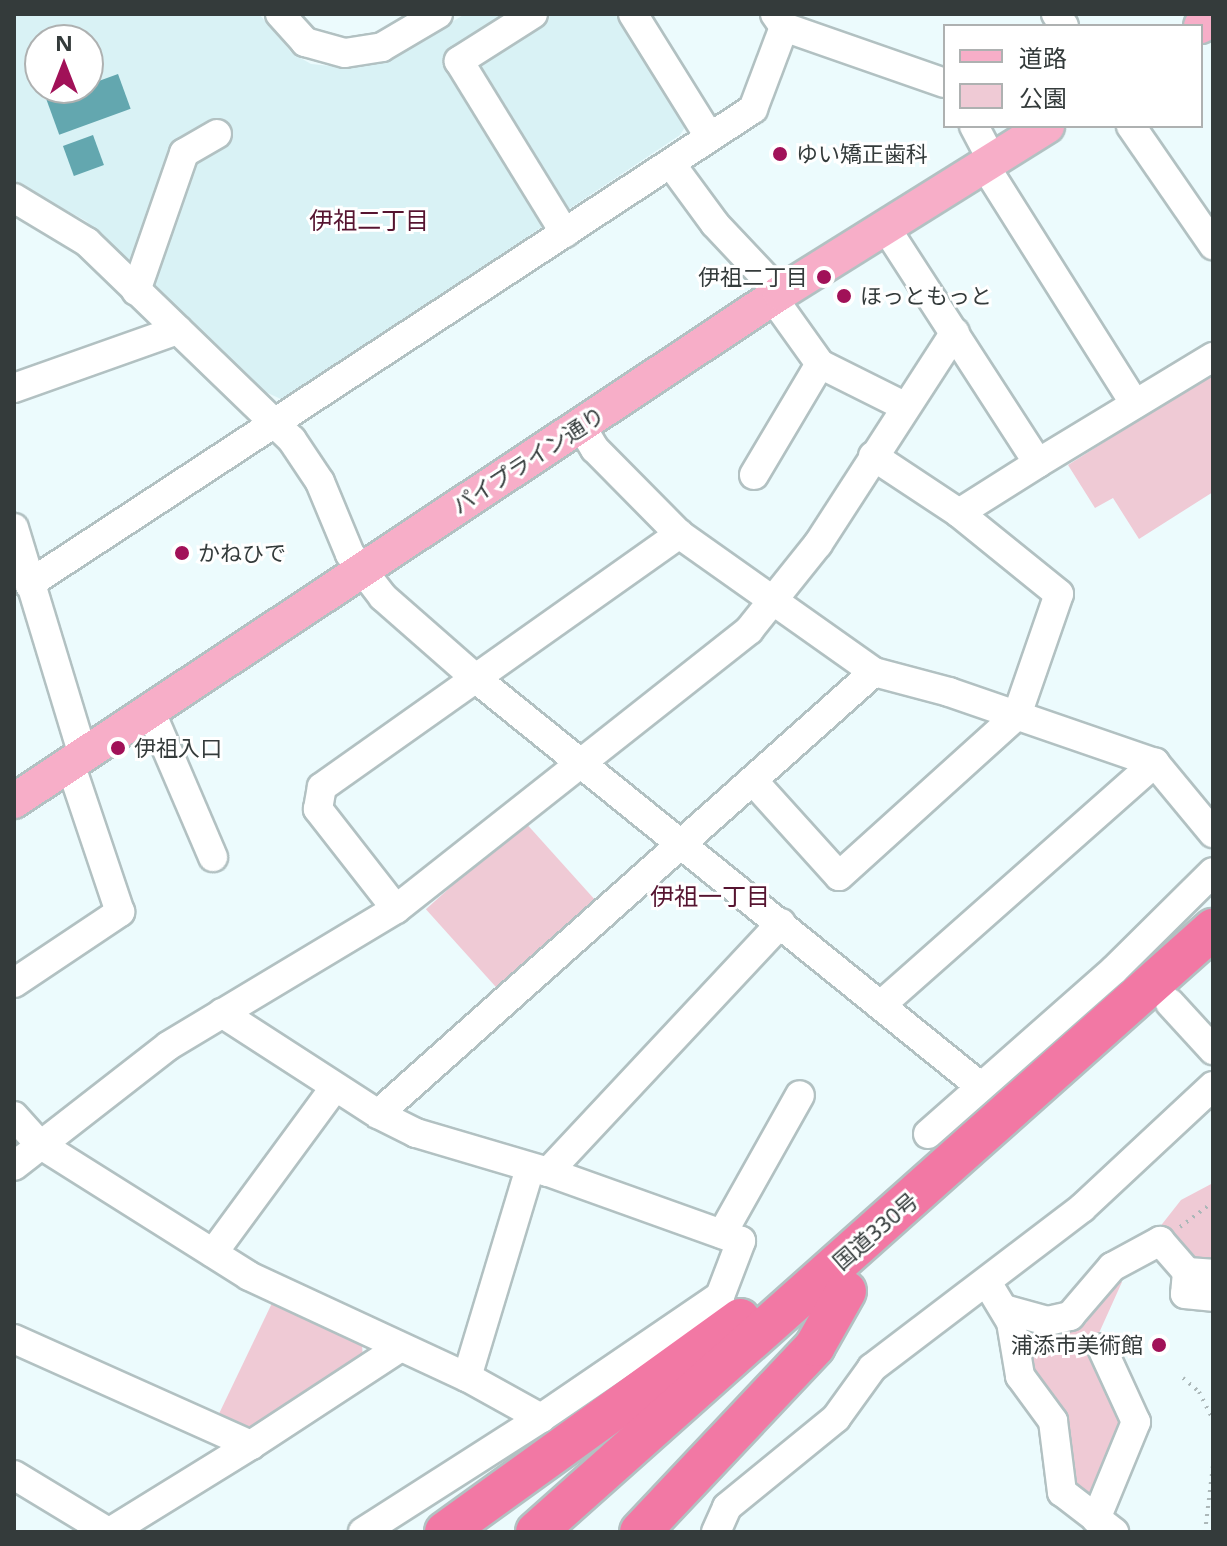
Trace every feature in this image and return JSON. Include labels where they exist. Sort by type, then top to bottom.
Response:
[{"type":"highway","name":"国道330号","points":[[536,1532],[1213,929]]},
{"type":"highway","name":"国道330号","points":[[576,1532],[1213,965]]},
{"type":"highway","points":[[445,1532],[619,1410],[821,1256],[863,1240]]},
{"type":"highway","points":[[640,1532],[815,1346],[846,1291]]},
{"type":"main road","name":"パイプライン通り","points":[[14,801],[360,568],[776,296],[1044,128]]},
{"type":"main road","points":[[14,786],[69,763]]},
{"type":"main road","points":[[14,813],[69,763]]},
{"type":"street","points":[[280,14],[305,42],[345,53],[382,47],[438,14]]},
{"type":"street","points":[[533,14],[459,61],[565,233]]},
{"type":"street","points":[[633,14],[709,136]]},
{"type":"street","points":[[29,584],[753,109],[779,21],[943,82]]},
{"type":"street","points":[[975,128],[989,164],[1135,404]]},
{"type":"street","points":[[1133,128],[1204,212],[1213,245]]},
{"type":"street","points":[[136,291],[184,153],[217,134]]},
{"type":"street","points":[[671,164],[706,212],[776,296],[820,364],[904,406]]},
{"type":"street","points":[[14,198],[87,242],[274,423],[307,460],[372,587],[474,677],[980,1086]]},
{"type":"street","points":[[886,228],[1038,463]]},
{"type":"street","points":[[14,388],[178,330]]},
{"type":"street","points":[[14,1166],[38,1143],[168,1046],[396,909],[579,760],[660,703],[749,630],[818,544],[904,406],[955,332]]},
{"type":"street","points":[[959,513],[1213,357]]},
{"type":"street","points":[[754,475],[820,364]]},
{"type":"street","points":[[581,426],[595,449],[679,534],[771,604],[874,672],[1017,715],[1155,763],[1213,833]]},
{"type":"street","points":[[755,783],[839,876],[1017,715],[1059,594],[959,513],[873,456]]},
{"type":"street","points":[[14,528],[69,763],[120,912],[14,983]]},
{"type":"street","points":[[396,909],[318,809],[317,796],[322,787],[679,534]]},
{"type":"street","points":[[378,1114],[681,842],[755,783],[874,672]]},
{"type":"street","points":[[150,710],[213,857]]},
{"type":"street","points":[[881,1005],[1155,763]]},
{"type":"street","points":[[928,1134],[1114,970],[1213,872]]},
{"type":"street","points":[[467,1377],[539,1170],[781,923]]},
{"type":"street","points":[[1170,1003],[1213,1050]]},
{"type":"street","points":[[222,1013],[378,1114],[416,1133],[539,1170],[741,1241],[720,1296],[541,1418],[363,1532]]},
{"type":"street","points":[[716,1532],[727,1507],[836,1418],[872,1368],[988,1284],[1082,1208],[1213,1086]]},
{"type":"street","points":[[213,1253],[335,1087]]},
{"type":"street","points":[[722,1234],[800,1095]]},
{"type":"street","points":[[14,1116],[38,1143],[249,1276],[467,1377],[541,1418]]},
{"type":"street","points":[[1004,1309],[1048,1321],[1070,1316],[1112,1267],[1160,1241],[1200,1273],[1185,1294],[1213,1297]]},
{"type":"street","points":[[988,1284],[1011,1322],[1020,1376],[1053,1421],[1062,1492],[1105,1526],[1136,1422],[1102,1348]]},
{"type":"street","points":[[14,1339],[251,1445]]},
{"type":"street","points":[[14,1475],[109,1532],[251,1445],[399,1348]]},
{"type":"path","points":[[1160,1241],[1213,1202]]},
{"type":"path","points":[[1183,1378],[1199,1392],[1213,1419]]},
{"type":"path","points":[[1205,1532],[1213,1465]]},
{"type":"shaded area","points":[[14,14],[259,14],[292,53],[311,64],[350,68],[399,54],[465,14],[615,14],[687,124],[680,135],[283,400],[259,389],[86,221],[14,182]]},
{"type":"green space","points":[[1213,373],[1213,492],[1139,539],[1113,498],[1095,508],[1068,465]]},
{"type":"green space","points":[[524,821],[600,905],[502,993],[426,909]]},
{"type":"green space","points":[[1213,1183],[1213,1263],[1191,1260],[1159,1228],[1181,1200]]},
{"type":"green space","points":[[1116,1277],[1122,1282],[1099,1333],[1090,1333],[1090,1339],[1129,1423],[1093,1504],[1079,1497],[1070,1471],[1067,1424],[1052,1392],[1033,1370],[1029,1346],[1042,1335],[1072,1331],[1086,1323]]},
{"type":"green space","points":[[273,1301],[362,1345],[363,1358],[248,1434],[216,1420]]},
{"type":"water","points":[[118,74],[131,109],[59,135],[48,104],[104,104],[104,79]]},
{"type":"water","points":[[93,135],[104,165],[74,176],[63,146]]},
{"type":"place","name":"ゆい矯正歯科","points":[[780,154]]},
{"type":"place","name":"伊祖二丁目","points":[[824,277]]},
{"type":"place","name":"ほっともっと","points":[[844,296]]},
{"type":"place","name":"かねひで","points":[[182,553]]},
{"type":"place","name":"伊祖入口","points":[[118,748]]},
{"type":"place","name":"浦添市美術館","points":[[1159,1345]]},
{"type":"district","name":"伊祖二丁目","points":[[369,220]]},
{"type":"district","name":"伊祖一丁目","points":[[710,896]]}]
